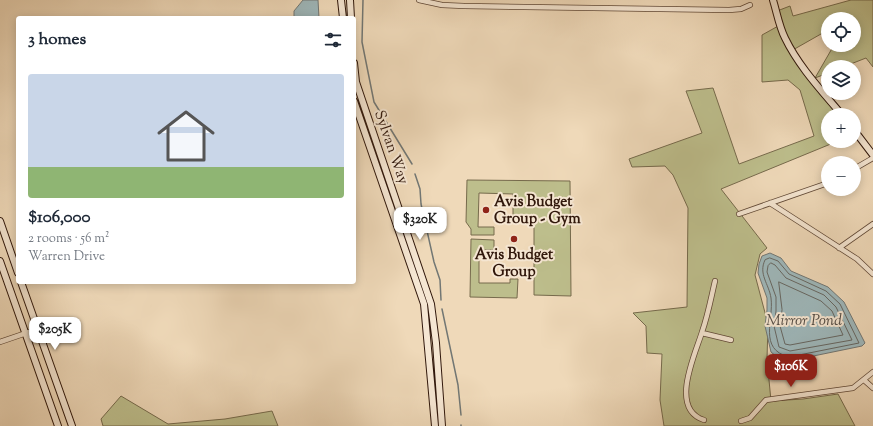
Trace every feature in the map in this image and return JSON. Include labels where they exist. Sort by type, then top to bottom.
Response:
[{"type":"street","points":[[342,0],[343,16]]},
{"type":"street","points":[[350,0],[351,16]]},
{"type":"street","points":[[419,0],[442,5],[486,7],[741,10],[750,5]]},
{"type":"street","points":[[774,0],[780,28],[791,50],[836,108]]},
{"type":"street","name":"Sylvan Way","points":[[356,82],[431,304],[436,343],[442,424]]},
{"type":"street","name":"Sylvan Way","points":[[356,107],[424,304],[434,423]]},
{"type":"street","points":[[861,139],[873,155]]},
{"type":"street","points":[[861,165],[873,158]]},
{"type":"street","points":[[739,214],[821,185]]},
{"type":"street","points":[[770,203],[857,259],[873,274]]},
{"type":"street","points":[[0,221],[16,267]]},
{"type":"street","points":[[839,248],[873,224]]},
{"type":"street","points":[[0,260],[58,426]]},
{"type":"street","points":[[704,420],[696,418],[690,412],[687,395],[688,374],[702,333],[715,280]]},
{"type":"street","points":[[22,284],[72,426]]},
{"type":"street","points":[[0,342],[38,329]]},
{"type":"street","points":[[702,333],[731,340]]},
{"type":"street","points":[[740,421],[750,418],[766,400],[854,387],[873,372]]},
{"type":"street","points":[[864,380],[873,388]]},
{"type":"street","points":[[434,423],[442,424]]},
{"type":"green space","points":[[851,0],[873,0],[873,67],[866,58],[861,60],[825,60],[830,52],[861,52],[861,12],[821,12],[821,34],[791,51],[821,89],[821,100],[830,100],[836,108],[821,108],[821,148],[721,189],[767,248],[760,254],[755,275],[768,324],[767,359],[771,401],[803,399],[838,394],[855,426],[664,426],[660,400],[662,354],[647,353],[646,326],[633,313],[687,307],[688,208],[673,175],[665,166],[632,167],[629,159],[702,133],[686,91],[713,88],[739,164],[814,136],[800,90],[788,80],[762,82],[762,35],[780,25],[777,11],[790,6],[793,16]]},
{"type":"green space","points":[[821,68],[821,76],[815,78]]},
{"type":"green space","points":[[467,180],[570,181],[571,296],[534,295],[534,219],[513,218],[513,194],[479,193],[478,227],[494,227],[494,235],[471,235],[471,229],[466,222]]},
{"type":"green space","points":[[471,239],[494,240],[494,250],[479,250],[479,283],[510,283],[510,279],[518,279],[517,298],[470,297]]},
{"type":"green space","points":[[121,396],[168,424],[225,419],[272,411],[278,426],[103,426],[101,419]]},
{"type":"water","points":[[303,0],[318,0],[319,16],[294,16],[294,11]]},
{"type":"water","name":"Mirror Pond","points":[[770,253],[781,258],[791,271],[828,287],[844,302],[865,343],[862,346],[789,361],[777,357],[771,352],[765,326],[767,298],[758,273],[762,256]]},
{"type":"waterway","points":[[363,0],[362,42],[374,102],[412,164]]},
{"type":"waterway","points":[[415,174],[420,189],[421,204],[434,262],[440,280],[441,300]]},
{"type":"waterway","points":[[442,309],[458,385],[461,415]]},
{"type":"place","name":"Avis Budget Group - Gym","points":[[486,210]]},
{"type":"place","name":"Avis Budget Group","points":[[514,239]]}]
